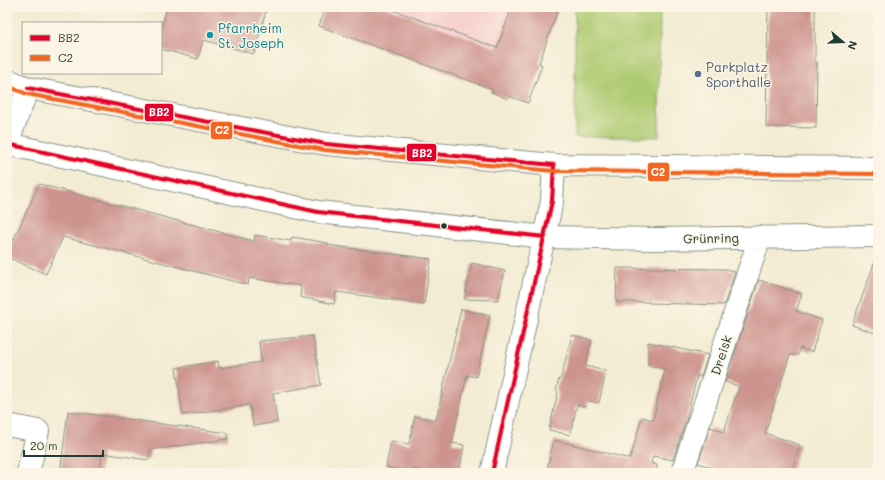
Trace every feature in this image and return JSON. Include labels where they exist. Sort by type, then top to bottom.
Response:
[{"type":"street","points":[[7,80],[28,88],[326,144],[554,165],[878,168]]},
{"type":"street","name":"Grünring","points":[[28,88],[7,144],[318,212],[545,236],[655,239],[878,236]]},
{"type":"street","points":[[492,473],[552,202],[554,165]]},
{"type":"street","name":"Dreisk","points":[[682,473],[760,237]]},
{"type":"street","points":[[7,425],[38,431],[28,473]]},
{"type":"shaded area","points":[[385,7],[512,7],[497,48]]},
{"type":"green space","points":[[575,7],[660,7],[659,137],[575,137]]},
{"type":"building","name":"Pfarrheim St. Joseph","points":[[167,7],[267,7],[254,54],[203,40],[198,59],[162,49],[162,26]]},
{"type":"building","points":[[326,7],[385,7],[497,48],[512,7],[559,7],[539,63],[542,65],[528,103],[509,96],[508,99],[491,92],[492,89],[319,26]]},
{"type":"building","points":[[768,7],[815,7],[815,62],[817,62],[816,128],[766,127]]},
{"type":"building","points":[[39,184],[254,241],[255,235],[291,241],[292,237],[328,243],[327,245],[431,259],[424,304],[336,292],[334,304],[300,297],[301,286],[249,278],[248,285],[63,237],[46,274],[7,257],[7,254]]},
{"type":"building","points":[[875,261],[878,261],[878,334],[852,325]]},
{"type":"building","points":[[472,263],[505,271],[498,300],[464,299]]},
{"type":"building","points":[[617,268],[726,269],[735,272],[724,305],[616,302]]},
{"type":"building","points":[[759,280],[802,294],[796,311],[822,320],[812,352],[800,348],[798,355],[790,355],[765,433],[800,445],[791,473],[727,473],[698,463],[710,427],[724,432],[739,386],[725,382]]},
{"type":"building","points":[[461,309],[490,316],[476,377],[467,375],[452,443],[464,445],[459,473],[434,473],[412,469],[411,472],[386,467],[391,441],[409,444],[415,416],[436,420]]},
{"type":"building","points":[[572,335],[592,340],[585,366],[606,371],[599,403],[588,401],[586,407],[577,405],[570,435],[549,430],[558,392],[556,390],[559,379],[561,378]]},
{"type":"building","points":[[313,336],[321,385],[273,393],[277,422],[253,426],[250,405],[183,415],[176,368],[218,361],[219,368],[261,362],[259,341]]},
{"type":"building","points":[[648,342],[708,355],[701,377],[697,376],[686,420],[673,460],[653,456],[651,463],[657,465],[656,473],[546,473],[554,440],[630,459],[642,417],[653,420],[665,369],[648,365]]},
{"type":"building","points":[[68,411],[228,433],[228,439],[150,450],[149,460],[102,453],[100,473],[60,473]]},
{"type":"transit line","name":"C2","points":[[7,86],[27,94],[325,150],[554,171],[878,174]]},
{"type":"transit line","name":"BB2","points":[[28,88],[326,144],[554,165]]},
{"type":"transit line","name":"BB2","points":[[7,144],[318,212],[545,237]]},
{"type":"transit line","name":"BB2","points":[[492,473],[552,201],[554,165]]},
{"type":"place","name":"Pfarrheim St. Joseph","points":[[210,35]]},
{"type":"place","name":"Parkplatz Sporthalle","points":[[698,74]]}]
